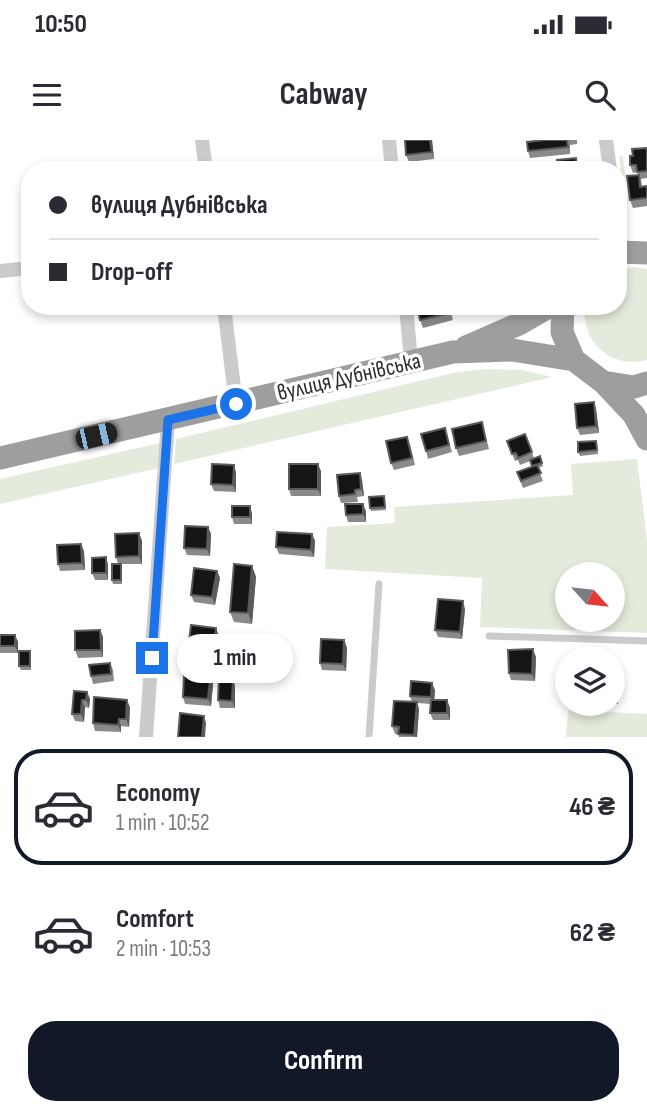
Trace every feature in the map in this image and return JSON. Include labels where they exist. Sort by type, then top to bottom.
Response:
[{"type":"highway","points":[[627,247],[647,253]]},
{"type":"highway","points":[[453,352],[534,315]]},
{"type":"highway","points":[[563,315],[562,332],[575,360],[603,382],[634,415],[647,439]]},
{"type":"highway","points":[[453,352],[512,350],[575,360]]},
{"type":"highway","name":"вулиця Дубнівська","points":[[0,458],[453,352]]},
{"type":"highway","points":[[603,382],[634,387],[647,383]]},
{"type":"street","points":[[202,140],[205,161]]},
{"type":"street","points":[[389,140],[391,161]]},
{"type":"street","points":[[606,140],[609,161]]},
{"type":"street","points":[[0,271],[21,269]]},
{"type":"street","points":[[225,315],[236,404]]},
{"type":"street","points":[[407,315],[411,361]]},
{"type":"street","points":[[146,737],[168,420]]},
{"type":"lane","points":[[369,737],[379,584]]},
{"type":"lane","points":[[489,636],[647,641]]},
{"type":"green space","points":[[627,268],[647,269],[647,360],[634,362],[611,357],[601,350],[588,331],[585,319],[585,315],[627,315]]},
{"type":"green space","points":[[522,370],[552,377],[174,464],[176,439],[457,372]]},
{"type":"green space","points":[[160,443],[159,468],[0,504],[0,479]]},
{"type":"green space","points":[[637,459],[647,540],[647,633],[619,632],[625,632],[625,562],[555,562],[555,630],[480,627],[482,578],[325,569],[327,527],[395,523],[394,507],[573,495],[571,464]]},
{"type":"green space","points":[[647,714],[647,737],[566,737],[568,716]]},
{"type":"building","points":[[405,140],[430,140],[432,152],[406,155]]},
{"type":"building","points":[[567,140],[568,147],[528,151],[527,142]]},
{"type":"building","points":[[647,148],[647,171],[637,172],[636,165],[630,165],[632,149]]},
{"type":"building","points":[[576,158],[576,161],[557,161]]},
{"type":"building","points":[[639,175],[640,187],[647,186],[647,198],[630,200],[627,176]]},
{"type":"building","points":[[419,315],[441,315],[420,320]]},
{"type":"building","points":[[594,402],[596,426],[577,428],[575,404]]},
{"type":"building","points":[[482,422],[486,441],[456,448],[452,429]]},
{"type":"building","points":[[445,428],[449,445],[426,451],[421,434]]},
{"type":"building","points":[[525,434],[532,452],[518,458],[516,453],[512,454],[507,441]]},
{"type":"building","points":[[407,437],[412,458],[391,463],[386,441]]},
{"type":"building","points":[[596,441],[597,450],[578,452],[578,442]]},
{"type":"building","points":[[540,456],[542,463],[532,466],[530,460]]},
{"type":"building","points":[[212,464],[234,465],[233,485],[211,484]]},
{"type":"building","points":[[289,464],[318,464],[318,489],[289,489]]},
{"type":"building","points":[[537,465],[541,473],[521,481],[517,472]]},
{"type":"building","points":[[360,473],[361,489],[355,490],[355,494],[339,496],[337,475]]},
{"type":"building","points":[[384,496],[385,507],[370,508],[369,497]]},
{"type":"building","points":[[345,504],[363,504],[363,514],[346,515]]},
{"type":"building","points":[[232,506],[250,506],[250,517],[232,517]]},
{"type":"building","points":[[185,526],[208,527],[207,549],[184,548]]},
{"type":"building","points":[[277,532],[312,534],[311,550],[276,547]]},
{"type":"building","points":[[139,533],[139,556],[116,557],[115,534]]},
{"type":"building","points":[[81,544],[82,563],[58,564],[57,545]]},
{"type":"building","points":[[106,557],[106,573],[92,573],[92,558]]},
{"type":"building","points":[[112,564],[121,564],[121,580],[112,580]]},
{"type":"building","points":[[234,564],[252,566],[248,613],[230,612]]},
{"type":"building","points":[[194,568],[217,571],[212,597],[191,595]]},
{"type":"building","points":[[438,599],[463,601],[460,632],[435,630]]},
{"type":"building","points":[[191,625],[216,628],[213,652],[188,649]]},
{"type":"building","points":[[100,630],[101,650],[75,650],[75,631]]},
{"type":"building","points":[[0,635],[15,635],[15,646],[0,646]]},
{"type":"building","points":[[321,639],[344,640],[343,664],[320,663]]},
{"type":"building","points":[[533,649],[532,674],[509,673],[508,650]]},
{"type":"building","points":[[19,651],[30,651],[30,666],[19,666]]},
{"type":"building","points":[[110,663],[111,674],[91,676],[89,665]]},
{"type":"building","points":[[184,675],[210,677],[208,699],[183,697]]},
{"type":"building","points":[[219,678],[233,678],[232,701],[218,700]]},
{"type":"building","points":[[411,681],[432,683],[431,697],[410,696]]},
{"type":"building","points":[[74,691],[87,692],[86,700],[82,700],[81,714],[72,714]]},
{"type":"building","points":[[94,697],[127,700],[126,719],[119,719],[118,725],[93,723]]},
{"type":"building","points":[[431,700],[447,700],[447,713],[430,713]]},
{"type":"building","points":[[394,701],[417,702],[414,735],[398,734],[399,727],[392,726]]},
{"type":"building","points":[[180,713],[204,716],[202,737],[178,737]]},
{"type":"route","points":[[152,658],[168,420],[236,404]]}]
